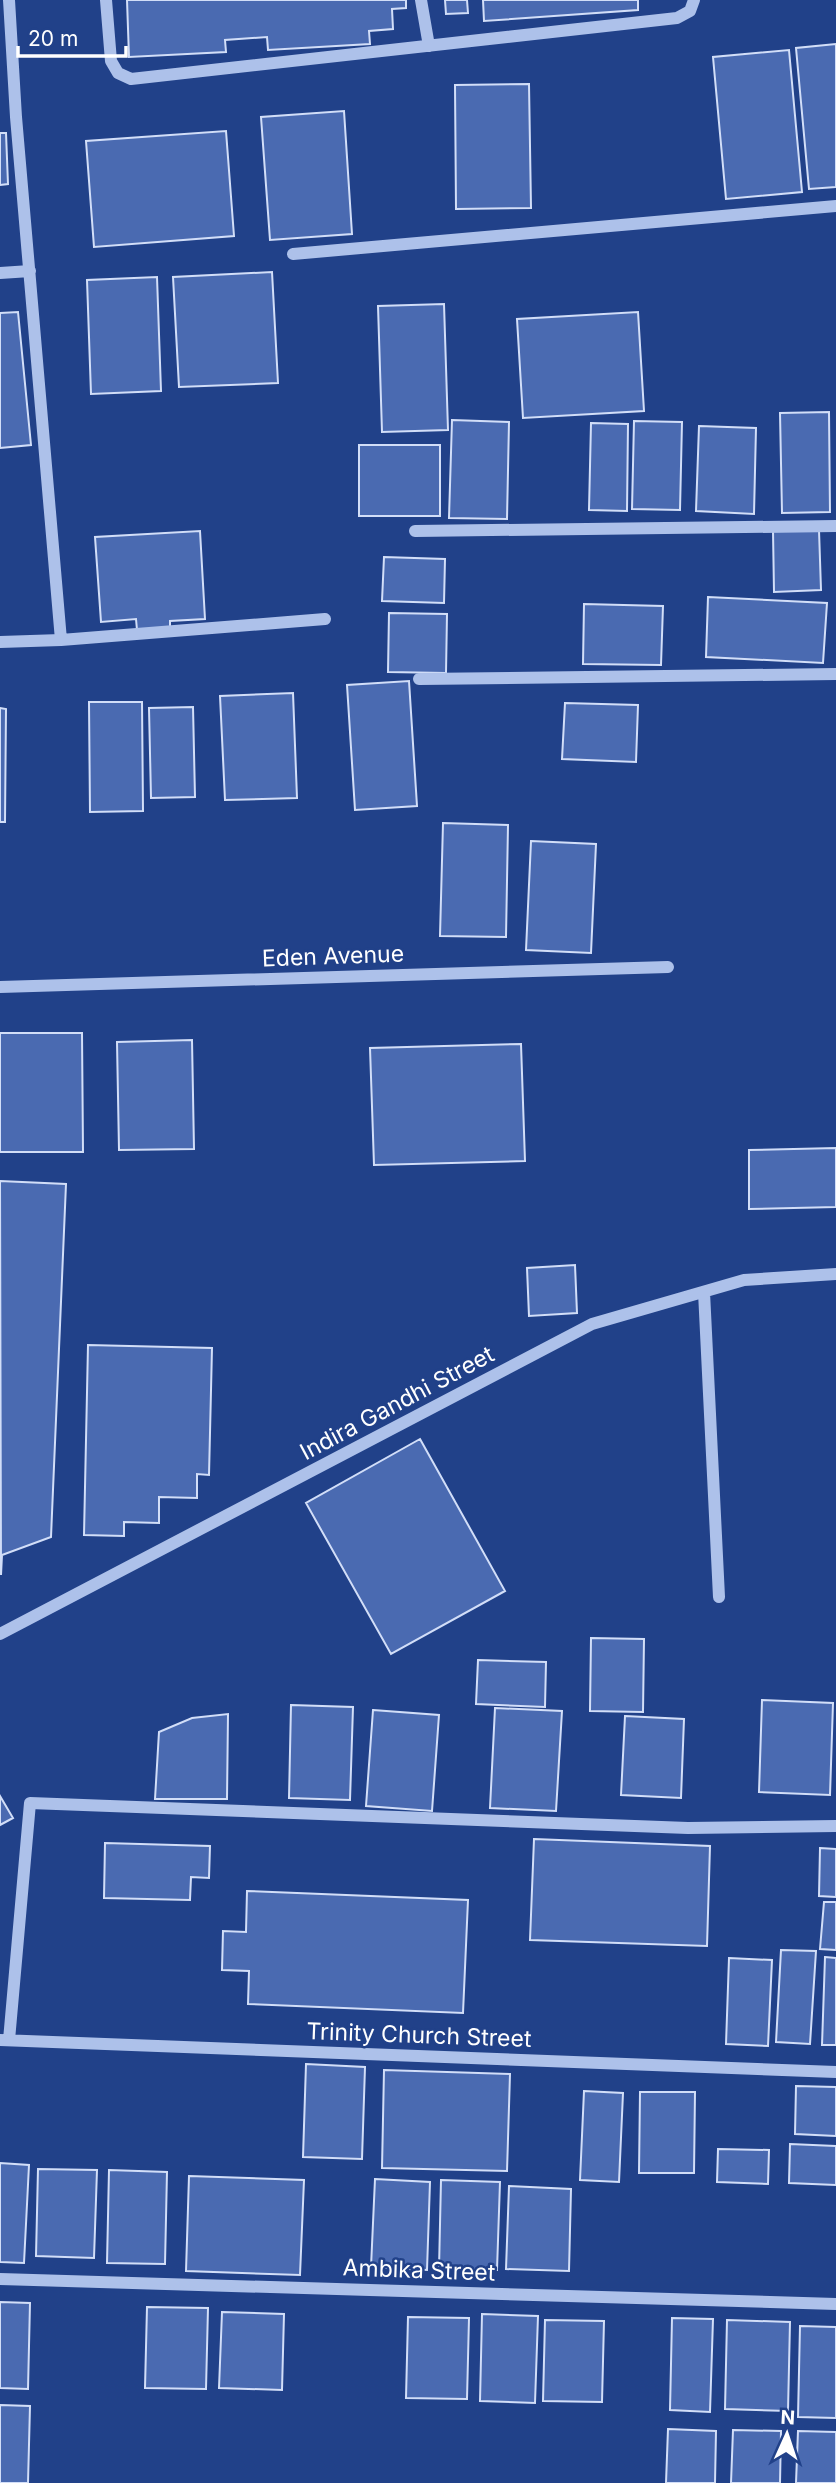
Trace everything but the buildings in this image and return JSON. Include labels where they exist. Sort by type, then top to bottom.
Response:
[{"type":"street","points":[[9,0],[16,117],[61,640]]},
{"type":"street","points":[[106,0],[111,61],[118,73],[131,79],[677,18],[690,11],[694,0]]},
{"type":"street","points":[[421,0],[429,46]]},
{"type":"street","points":[[293,254],[836,206]]},
{"type":"street","points":[[0,273],[30,271]]},
{"type":"street","points":[[415,531],[836,526]]},
{"type":"street","points":[[0,642],[61,640],[325,619]]},
{"type":"street","points":[[419,679],[836,674]]},
{"type":"street","name":"Eden Avenue","points":[[0,986],[668,967]]},
{"type":"street","name":"Indira Gandhi Street","points":[[0,1634],[592,1324],[744,1280],[836,1274]]},
{"type":"street","points":[[705,1292],[719,1597]]},
{"type":"street","points":[[5,2040],[30,1803],[688,1828],[836,1826]]},
{"type":"street","name":"Trinity Church Street","points":[[5,2040],[836,2072]]},
{"type":"street","name":"Ambika Street","points":[[0,2279],[836,2304]]}]
